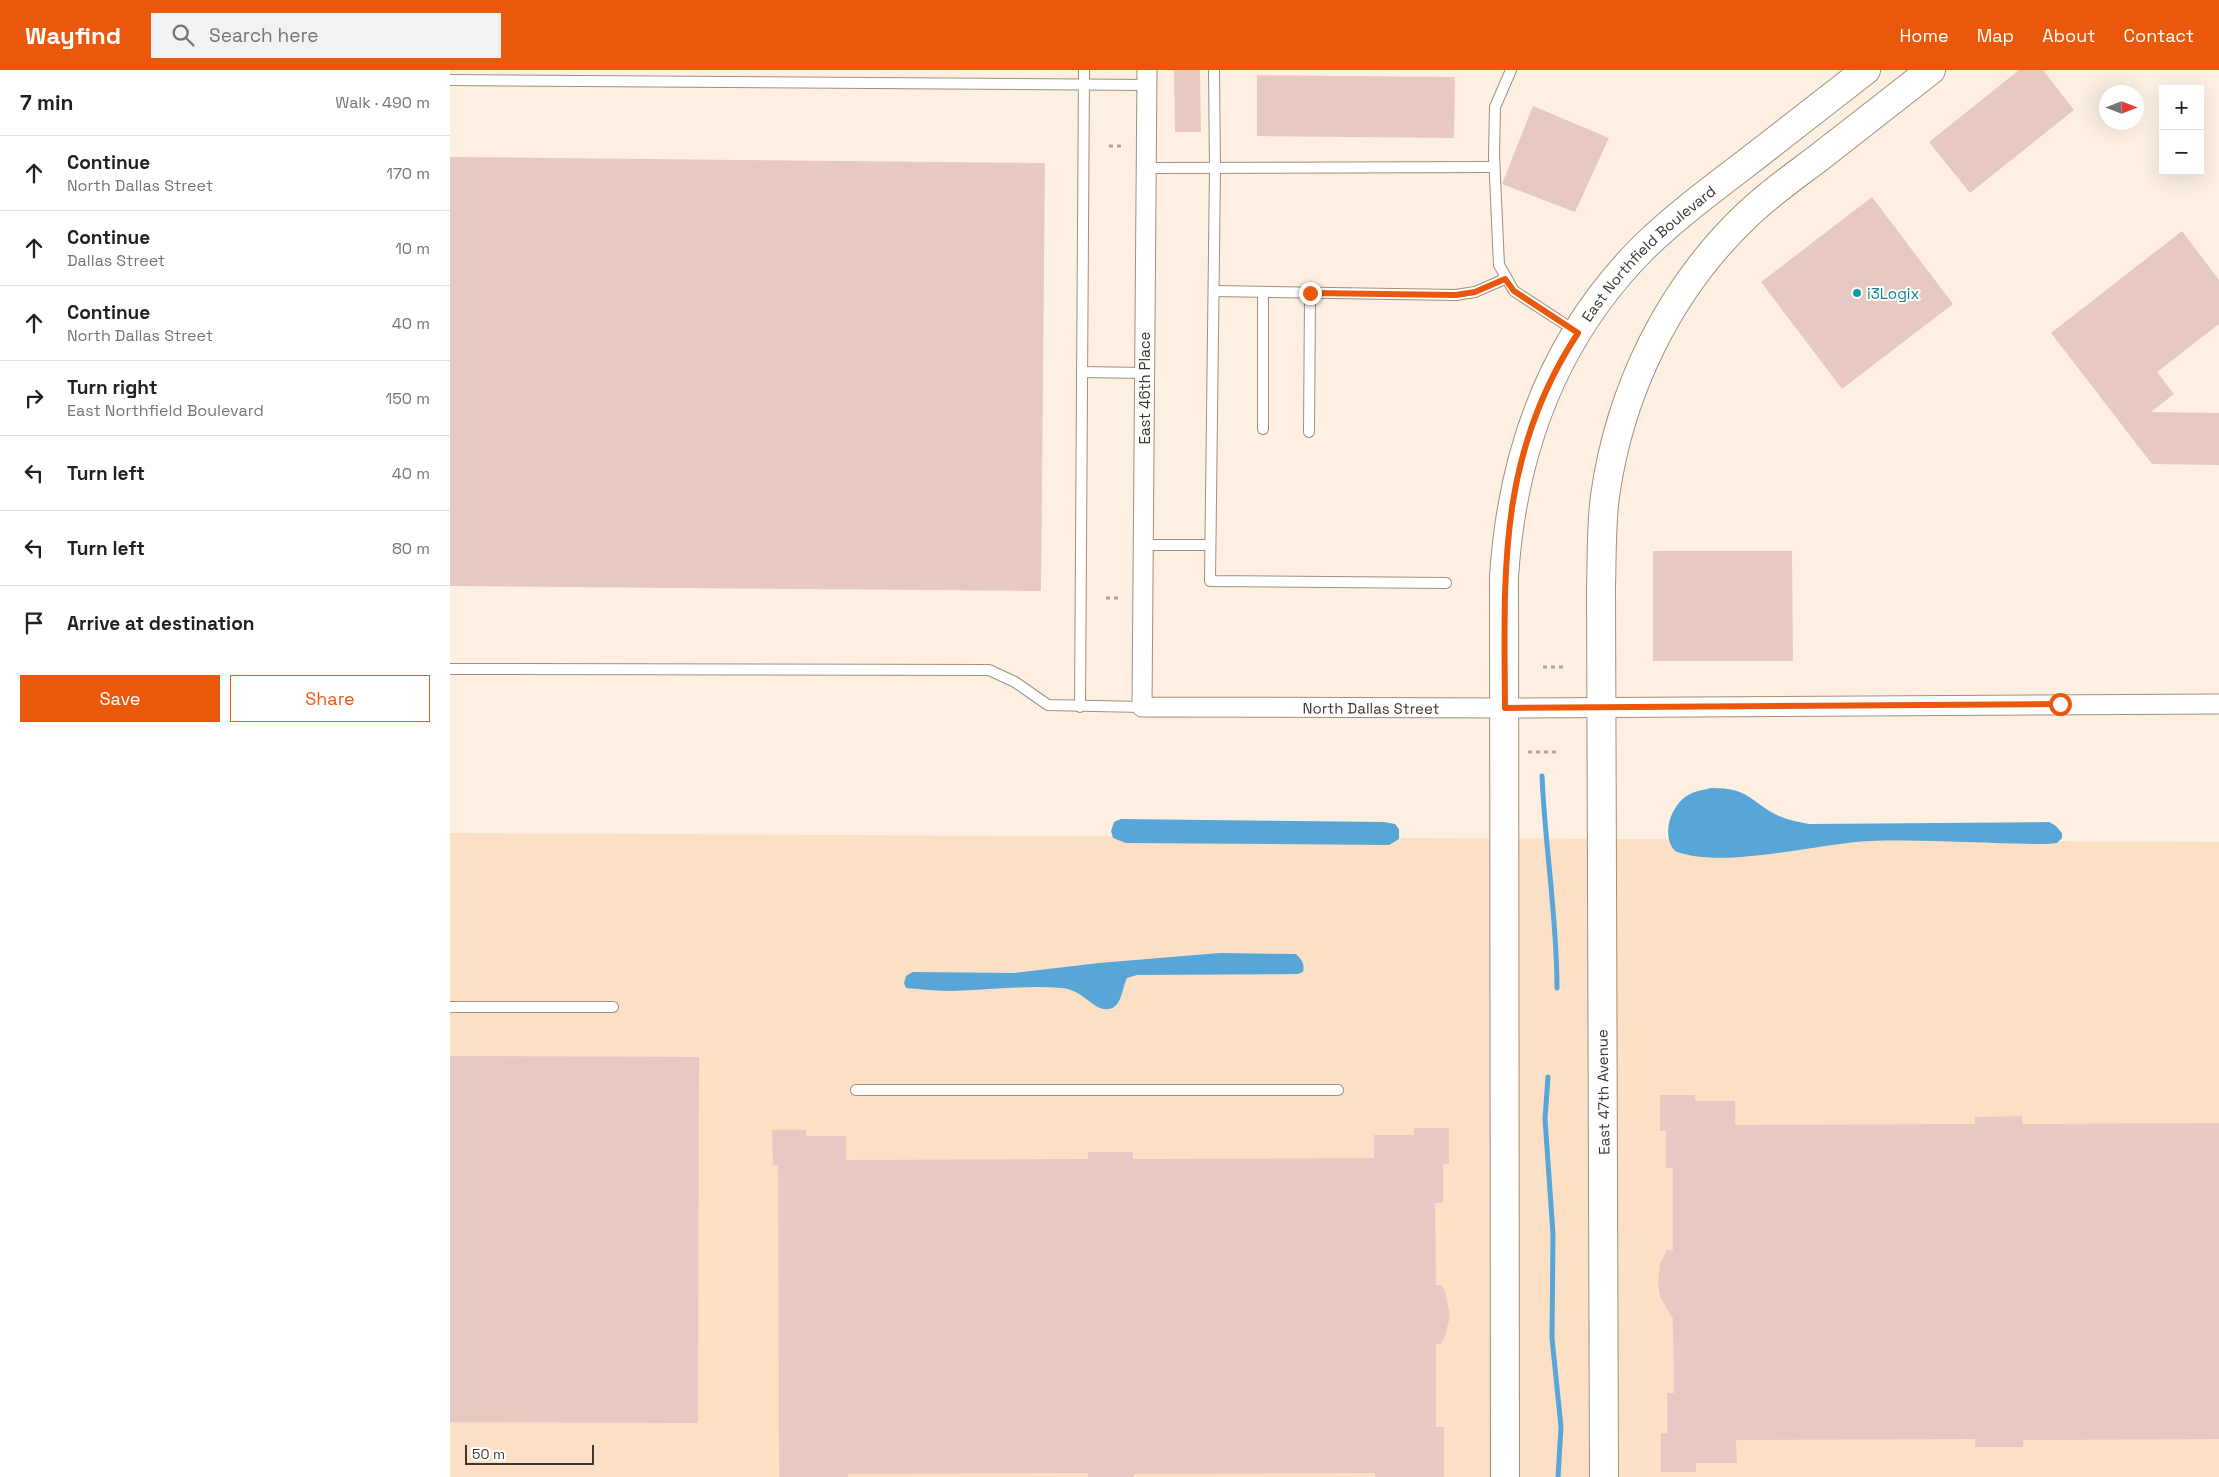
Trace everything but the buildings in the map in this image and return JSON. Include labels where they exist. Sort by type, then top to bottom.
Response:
[{"type":"main road","name":"East Northfield Boulevard","points":[[1505,708],[1504,577],[1514,488],[1526,442],[1550,380],[1600,298],[1643,249],[1667,226],[1866,70]]},
{"type":"main road","points":[[1602,707],[1601,578],[1605,499],[1609,469],[1623,416],[1654,339],[1691,279],[1747,215],[1931,70]]},
{"type":"main road","name":"East 47th Avenue","points":[[1602,707],[1604,1477]]},
{"type":"main road","points":[[1505,708],[1505,1477]]},
{"type":"street","name":"East 46th Place","points":[[1142,706],[1147,78]]},
{"type":"street","name":"North Dallas Street","points":[[1142,706],[1505,708],[2219,704]]},
{"type":"lane","points":[[1080,707],[1084,70]]},
{"type":"lane","points":[[1214,70],[1215,168],[1210,581],[1446,583]]},
{"type":"lane","points":[[1511,70],[1495,107],[1494,167],[1498,265],[1514,291],[1578,333]]},
{"type":"lane","points":[[450,80],[1084,85],[1147,78]]},
{"type":"lane","points":[[1146,168],[1494,167]]},
{"type":"lane","points":[[1214,291],[1456,295],[1475,292],[1505,279]]},
{"type":"lane","points":[[1263,429],[1264,292]]},
{"type":"lane","points":[[1309,432],[1310,293]]},
{"type":"lane","points":[[1082,372],[1144,373]]},
{"type":"lane","points":[[1143,545],[1209,545]]},
{"type":"lane","points":[[450,669],[989,670],[1015,682],[1048,705],[1080,707],[1142,706]]},
{"type":"lane","points":[[450,1007],[613,1007]]},
{"type":"lane","points":[[856,1090],[1338,1090]]},
{"type":"path","points":[[1110,146],[1122,146]]},
{"type":"path","points":[[1106,598],[1118,598]]},
{"type":"path","points":[[1543,667],[1565,667]]},
{"type":"path","points":[[1528,752],[1560,752]]},
{"type":"shaded area","points":[[450,833],[2219,842],[2219,1477],[450,1477]]},
{"type":"water","points":[[1711,788],[1734,790],[1748,796],[1779,816],[1809,824],[2049,822],[2062,833],[2062,838],[2057,843],[2046,844],[1871,841],[1744,857],[1718,858],[1694,856],[1675,851],[1671,844],[1668,829],[1676,806],[1688,795]]},
{"type":"water","points":[[1121,819],[1384,822],[1395,824],[1399,829],[1399,839],[1389,845],[1126,843],[1113,838],[1111,831],[1114,822]]},
{"type":"water","points":[[1220,953],[1296,954],[1304,967],[1303,972],[1298,974],[1137,975],[1127,978],[1117,1005],[1109,1009],[1098,1007],[1077,993],[1062,988],[1021,987],[946,991],[906,988],[904,983],[906,976],[913,972],[1014,973],[1099,963]]},
{"type":"waterway","points":[[1542,776],[1555,935],[1557,988]]},
{"type":"waterway","points":[[1548,1077],[1545,1119],[1553,1234],[1552,1338],[1561,1427],[1558,1477]]},
{"type":"place","name":"i3Logix","points":[[1857,293]]},
{"type":"route","points":[[1310,293],[1456,295],[1475,292],[1505,279],[1514,291],[1578,333],[1566,350],[1550,380],[1526,442],[1514,488],[1507,534],[1504,577],[1505,708],[2060,704]]}]
